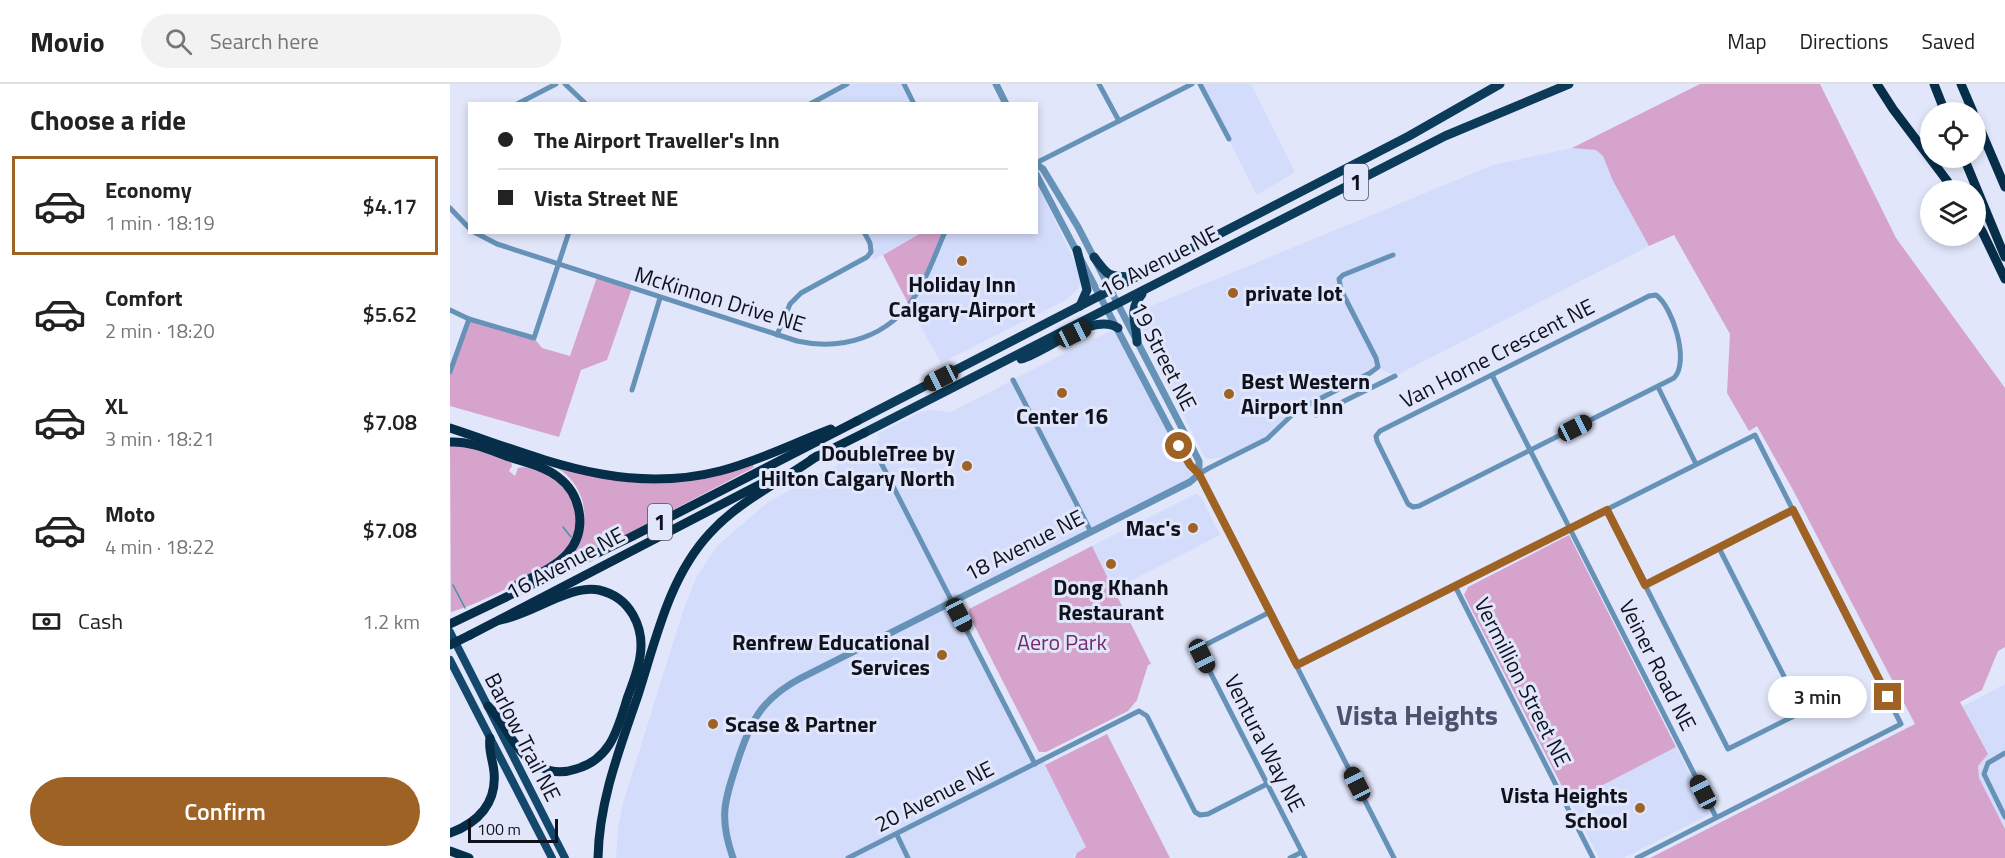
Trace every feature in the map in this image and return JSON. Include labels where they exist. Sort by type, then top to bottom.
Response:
[{"type":"highway","name":"16 Avenue NE","points":[[450,624],[631,537],[1137,278],[1419,131],[1500,84]]},
{"type":"highway","name":"16 Avenue NE","points":[[450,645],[1445,136],[1569,84]]},
{"type":"highway","points":[[1877,84],[1946,180]]},
{"type":"highway","points":[[1934,84],[1941,102]]},
{"type":"highway","points":[[1961,84],[1969,102]]},
{"type":"highway","points":[[1986,142],[2005,187]]},
{"type":"highway","points":[[1968,168],[2005,257]]},
{"type":"highway","points":[[1986,239],[2005,279]]},
{"type":"highway","points":[[1077,250],[1086,290],[1080,306]]},
{"type":"highway","points":[[1094,257],[1114,278],[1137,278]]},
{"type":"highway","points":[[1137,342],[1133,309],[1148,289]]},
{"type":"highway","points":[[1010,359],[1023,359],[1098,323],[1118,328]]},
{"type":"highway","points":[[450,428],[586,472],[622,478],[662,480],[706,474],[734,467],[833,428],[856,422]]},
{"type":"highway","points":[[450,442],[471,444],[552,473],[569,488],[579,508],[579,531],[567,554],[545,570],[500,594],[491,604]]},
{"type":"highway","points":[[598,858],[601,819],[608,790],[662,621],[680,576],[694,552],[718,524],[744,503],[794,473],[817,456]]},
{"type":"highway","points":[[488,706],[515,746],[534,764],[557,771],[578,768],[598,759],[613,742],[640,660],[640,635],[635,618],[618,598],[605,592],[588,590],[567,594],[516,617],[500,620]]},
{"type":"highway","points":[[450,833],[476,819],[486,809],[492,795],[494,772],[489,748],[490,738]]},
{"type":"highway","points":[[450,851],[469,858]]},
{"type":"main road","name":"Barlow Trail NE","points":[[450,633],[565,858]]},
{"type":"main road","name":"Barlow Trail NE","points":[[450,660],[552,858]]},
{"type":"street","points":[[521,102],[556,84]]},
{"type":"street","points":[[566,84],[584,102]]},
{"type":"street","points":[[814,102],[847,84]]},
{"type":"street","points":[[904,84],[913,102]]},
{"type":"street","points":[[996,84],[1005,102]]},
{"type":"street","points":[[1099,84],[1119,121]]},
{"type":"street","points":[[1038,163],[1192,84]]},
{"type":"street","points":[[1200,84],[1229,139]]},
{"type":"street","name":"19 Street NE","points":[[1038,165],[1044,169],[1094,257],[1111,291],[1118,328],[1168,426],[1190,465],[1199,474],[1394,858]]},
{"type":"street","name":"19 Street NE","points":[[1038,178],[1101,295],[1113,307],[1137,342],[1199,461],[1199,474]]},
{"type":"street","points":[[450,208],[468,227]]},
{"type":"street","name":"McKinnon Drive NE","points":[[478,234],[497,244],[660,298],[797,341],[828,345],[855,342],[874,333],[892,321],[909,305],[921,287],[944,234]]},
{"type":"street","points":[[450,310],[469,319],[534,338],[568,234]]},
{"type":"street","points":[[777,335],[790,304],[801,293],[867,258],[871,252],[870,243],[865,234]]},
{"type":"street","name":"18 Avenue NE","points":[[733,858],[724,826],[725,799],[746,736],[756,715],[770,699],[793,682],[1190,482],[1209,468],[1267,439],[1296,411],[1370,373],[1378,367],[1376,358],[1341,290],[1339,279],[1343,275],[1393,255]]},
{"type":"street","name":"Van Horne Crescent NE","points":[[1653,295],[1662,300],[1676,330],[1681,349],[1678,375],[1658,387],[1416,507],[1408,504],[1376,439],[1380,431],[1492,375],[1653,295]]},
{"type":"street","points":[[632,390],[660,298]]},
{"type":"street","points":[[450,372],[469,319]]},
{"type":"street","name":"Veiner Road NE","points":[[1492,375],[1716,818]]},
{"type":"street","points":[[1316,416],[1395,376]]},
{"type":"street","points":[[1013,380],[1091,532]]},
{"type":"street","points":[[1658,387],[1696,464]]},
{"type":"street","points":[[1297,665],[1755,435],[1901,724],[1637,858]]},
{"type":"street","points":[[875,451],[1035,764]]},
{"type":"street","points":[[1607,510],[1728,749],[1802,712],[1719,548]]},
{"type":"street","points":[[1645,585],[1793,510]]},
{"type":"street","name":"Vermillion Street NE","points":[[1455,586],[1593,858]]},
{"type":"street","name":"Ventura Way NE","points":[[1270,612],[1201,649],[1202,656],[1303,855]]},
{"type":"street","name":"20 Avenue NE","points":[[848,858],[1139,711],[1147,716],[1195,812],[1200,815],[1208,814],[1267,784]]},
{"type":"street","points":[[2005,753],[1988,763],[1984,769],[1986,780],[2005,817]]},
{"type":"street","points":[[897,834],[908,858]]},
{"type":"street","points":[[1290,858],[1303,855]]},
{"type":"shaded area","points":[[847,84],[904,84],[913,102],[814,102]]},
{"type":"shaded area","points":[[1200,84],[1251,84],[1295,172],[1257,195]]},
{"type":"shaded area","points":[[1572,148],[1596,150],[1603,156],[1613,181],[1649,246],[1395,376],[1377,367],[1296,411],[1267,439],[1234,455],[1205,458],[1150,349],[1141,325],[1139,311],[1493,165]]},
{"type":"shaded area","points":[[1038,185],[1079,271],[1081,279],[1078,289],[1066,300],[941,363],[909,305],[944,234],[1038,234]]},
{"type":"shaded area","points":[[865,234],[919,234],[873,260],[870,243]]},
{"type":"shaded area","points":[[1118,328],[1199,474],[952,602],[1034,763],[1043,760],[1088,845],[1073,856],[1074,858],[616,858],[618,827],[623,803],[683,611],[697,576],[718,545],[768,502],[863,451],[862,449],[880,439],[878,434],[920,412],[953,411],[1080,345]]},
{"type":"shaded area","points":[[1196,494],[1201,497],[1220,535],[1115,589],[1092,546]]},
{"type":"shaded area","points":[[2005,684],[2005,840],[1943,717]]},
{"type":"shaded area","name":"Vista Heights School","points":[[1676,747],[1710,814],[1624,858],[1599,858],[1570,802]]},
{"type":"green space","points":[[1700,84],[1820,84],[1896,238],[2005,388],[2005,647],[1998,651],[1982,690],[1960,702],[1988,754],[1978,766],[1979,778],[2005,829],[2005,858],[1650,858],[1915,724],[1793,490],[1757,426],[1749,431],[1727,393],[1730,334],[1674,235],[1649,246],[1613,181],[1603,156],[1596,150],[1572,148]]},
{"type":"green space","points":[[919,234],[944,234],[909,305],[883,255]]},
{"type":"green space","points":[[597,277],[632,288],[607,360],[581,370],[559,437],[450,406],[450,372],[469,319],[534,338],[542,348],[570,356]]},
{"type":"green space","points":[[458,445],[511,462],[512,466],[509,471],[515,476],[518,468],[523,467],[552,478],[566,490],[573,501],[576,524],[569,547],[558,558],[501,591],[451,612],[450,446]]},
{"type":"green space","points":[[753,465],[751,469],[629,533],[585,555],[566,561],[575,550],[580,538],[584,525],[584,512],[582,499],[576,487],[568,476],[556,467],[615,480],[660,483],[694,479]]},
{"type":"green space","points":[[1569,535],[1676,747],[1570,802],[1464,595],[1468,587]]},
{"type":"green space","name":"Aero Park","points":[[1092,546],[1151,664],[1148,665],[1137,700],[1128,711],[1046,752],[1039,752],[969,615],[969,609]]},
{"type":"green space","points":[[1107,734],[1170,858],[1075,858],[1077,853],[1086,847],[1045,765]]},
{"type":"waterway","points":[[563,527],[571,537]]},
{"type":"waterway","points":[[453,585],[465,608]]},
{"type":"place","name":"Holiday Inn Calgary-Airport","points":[[962,261]]},
{"type":"place","name":"private lot","points":[[1233,293]]},
{"type":"place","name":"Center 16","points":[[1062,393]]},
{"type":"place","name":"Best Western Airport Inn","points":[[1229,394]]},
{"type":"place","name":"DoubleTree by Hilton Calgary North","points":[[967,466]]},
{"type":"place","name":"Mac's","points":[[1193,528]]},
{"type":"place","name":"Dong Khanh Restaurant","points":[[1111,564]]},
{"type":"place","name":"Renfrew Educational Services","points":[[942,655]]},
{"type":"place","name":"Scase & Partner","points":[[713,724]]},
{"type":"place","name":"Vista Heights School","points":[[1640,808]]},
{"type":"district","name":"Vista Heights","points":[[1417,714]]},
{"type":"route","points":[[1179,446],[1190,465],[1199,474],[1216,505],[1297,665],[1607,510],[1645,585],[1793,510],[1888,697]]}]
